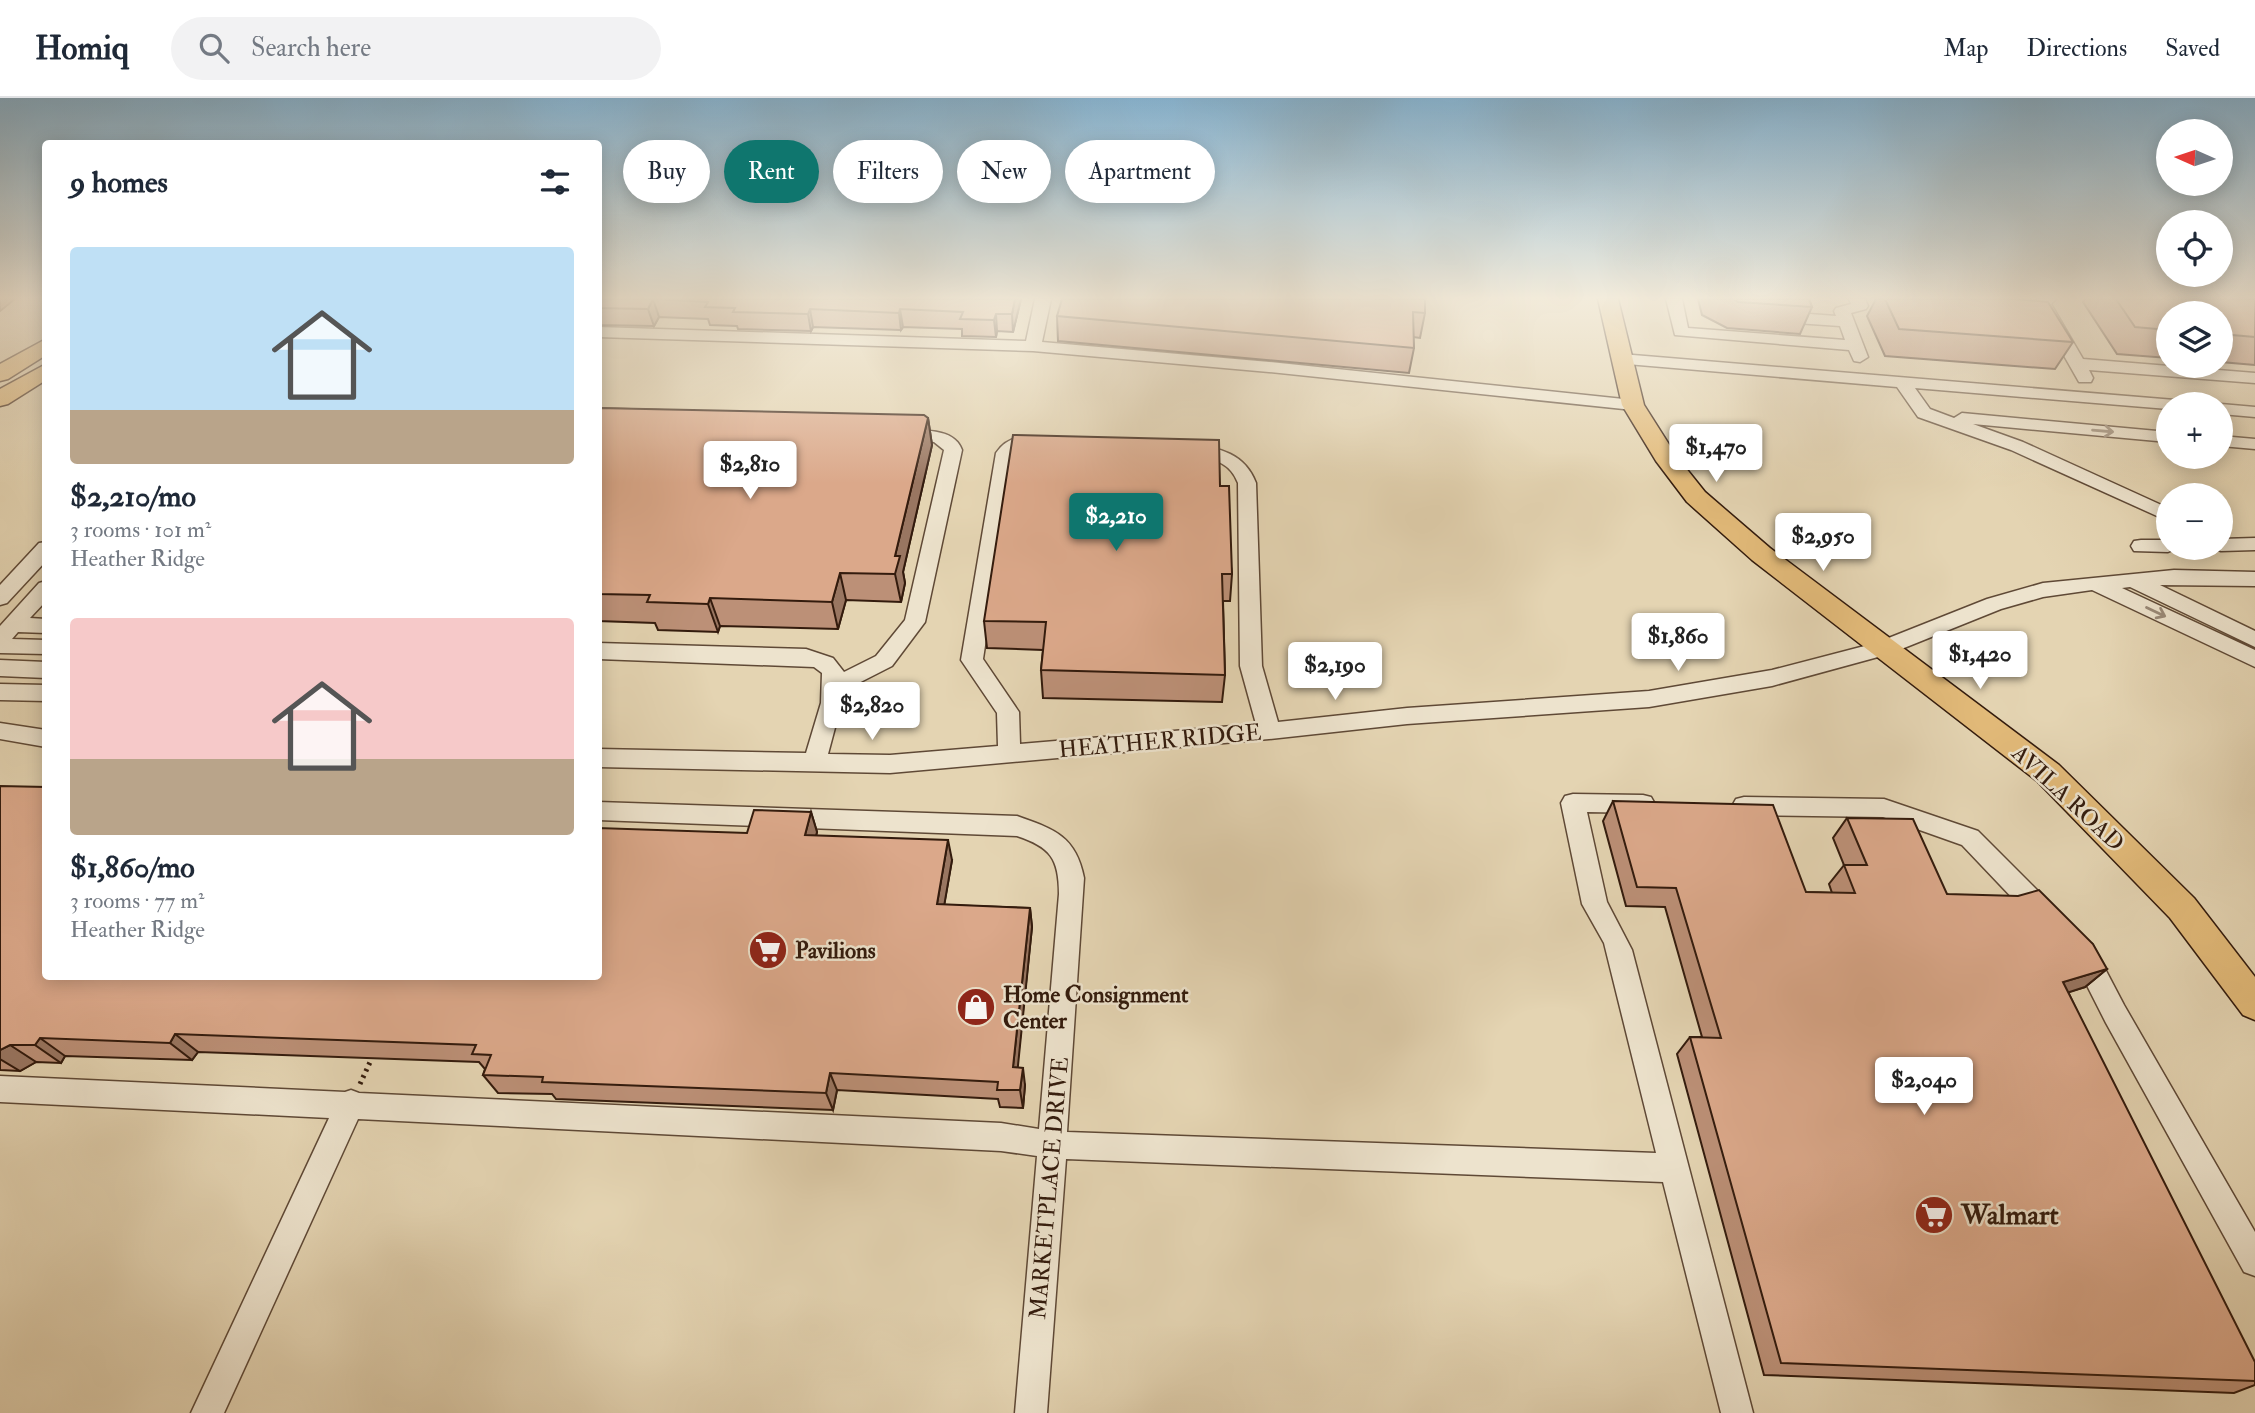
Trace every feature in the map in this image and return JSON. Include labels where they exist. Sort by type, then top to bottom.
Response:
[{"type":"main road","points":[[0,374],[22,360]]},
{"type":"main road","name":"AVILA ROAD","points":[[1621,360],[1633,405],[1668,461],[1696,497],[1735,533],[1882,649],[2048,773],[2182,908],[2255,1004]]},
{"type":"main road","points":[[0,399],[42,373]]},
{"type":"street","points":[[1194,360],[1633,405]]},
{"type":"street","points":[[1638,360],[2156,403]]},
{"type":"street","points":[[1862,360],[1869,379]]},
{"type":"street","points":[[2075,360],[2098,398]]},
{"type":"street","points":[[2077,364],[2255,378]]},
{"type":"street","points":[[1902,382],[1924,413],[2017,446],[2156,510]]},
{"type":"street","points":[[2233,410],[2255,412]]},
{"type":"street","points":[[1924,413],[2156,436]]},
{"type":"street","points":[[835,686],[884,661],[915,622],[953,450],[951,444],[938,436],[887,435]]},
{"type":"street","points":[[1009,754],[1008,712],[972,660],[1005,453],[1018,442],[1063,444]]},
{"type":"street","points":[[2233,442],[2255,444]]},
{"type":"street","points":[[1167,449],[1210,451],[1237,464],[1244,473],[1247,484],[1251,666],[1269,731]]},
{"type":"street","points":[[2233,543],[2255,544]]},
{"type":"street","points":[[2141,546],[2156,546]]},
{"type":"street","points":[[0,598],[42,552]]},
{"type":"street","name":"HEATHER RIDGE","points":[[602,758],[890,764],[1269,731],[1407,716],[1649,699],[1772,678],[1882,649],[1994,604],[2043,590],[2174,577],[2255,579]]},
{"type":"street","points":[[2132,580],[2255,640]]},
{"type":"street","points":[[16,581],[42,582]]},
{"type":"street","points":[[2094,583],[2255,659]]},
{"type":"street","points":[[27,627],[42,596]]},
{"type":"street","points":[[0,646],[42,647]]},
{"type":"street","points":[[602,651],[817,659],[832,670],[835,686],[814,763]]},
{"type":"street","points":[[0,668],[42,670]]},
{"type":"street","points":[[0,692],[42,693]]},
{"type":"street","points":[[0,731],[42,738]]},
{"type":"street","points":[[1668,804],[1573,803],[1595,904],[1616,940],[1737,1413]]},
{"type":"street","points":[[1722,805],[1884,808],[1970,838],[2083,953],[2255,1261]]},
{"type":"street","name":"MARKETPLACE DRIVE","points":[[602,811],[1017,826],[1041,833],[1056,843],[1069,860],[1073,881],[1031,1413]]},
{"type":"street","points":[[0,1089],[351,1103],[1001,1137],[1053,1145],[1674,1168]]},
{"type":"street","points":[[207,1413],[351,1103]]},
{"type":"building","points":[[602,408],[924,415],[928,418],[895,556],[900,556],[895,574],[840,573],[832,602],[710,598],[708,604],[647,602],[650,595],[602,594]]},
{"type":"building","points":[[1013,435],[1219,440],[1220,486],[1229,486],[1232,574],[1222,574],[1225,675],[1041,670],[1046,622],[984,621]]},
{"type":"building","points":[[0,786],[42,787],[42,980],[602,980],[602,828],[747,833],[754,810],[811,812],[805,835],[948,840],[937,904],[1030,908],[1013,1067],[1023,1068],[1020,1090],[997,1090],[998,1082],[830,1073],[826,1093],[542,1082],[543,1077],[483,1075],[491,1055],[472,1054],[476,1045],[175,1034],[170,1043],[40,1038],[35,1045],[10,1045],[0,1050]]},
{"type":"building","name":"Walmart","points":[[1613,801],[1773,805],[1806,892],[1855,893],[1844,865],[1867,865],[1847,818],[1913,819],[1947,894],[2018,896],[2039,890],[2093,944],[2107,969],[2063,982],[2255,1362],[2255,1381],[1781,1363],[1690,1037],[1721,1038],[1676,888],[1637,887]]},
{"type":"place","name":"Pavilions","points":[[768,950]]},
{"type":"place","name":"Home Consignment Center","points":[[976,1007]]},
{"type":"place","name":"Walmart","points":[[1934,1215]]}]
